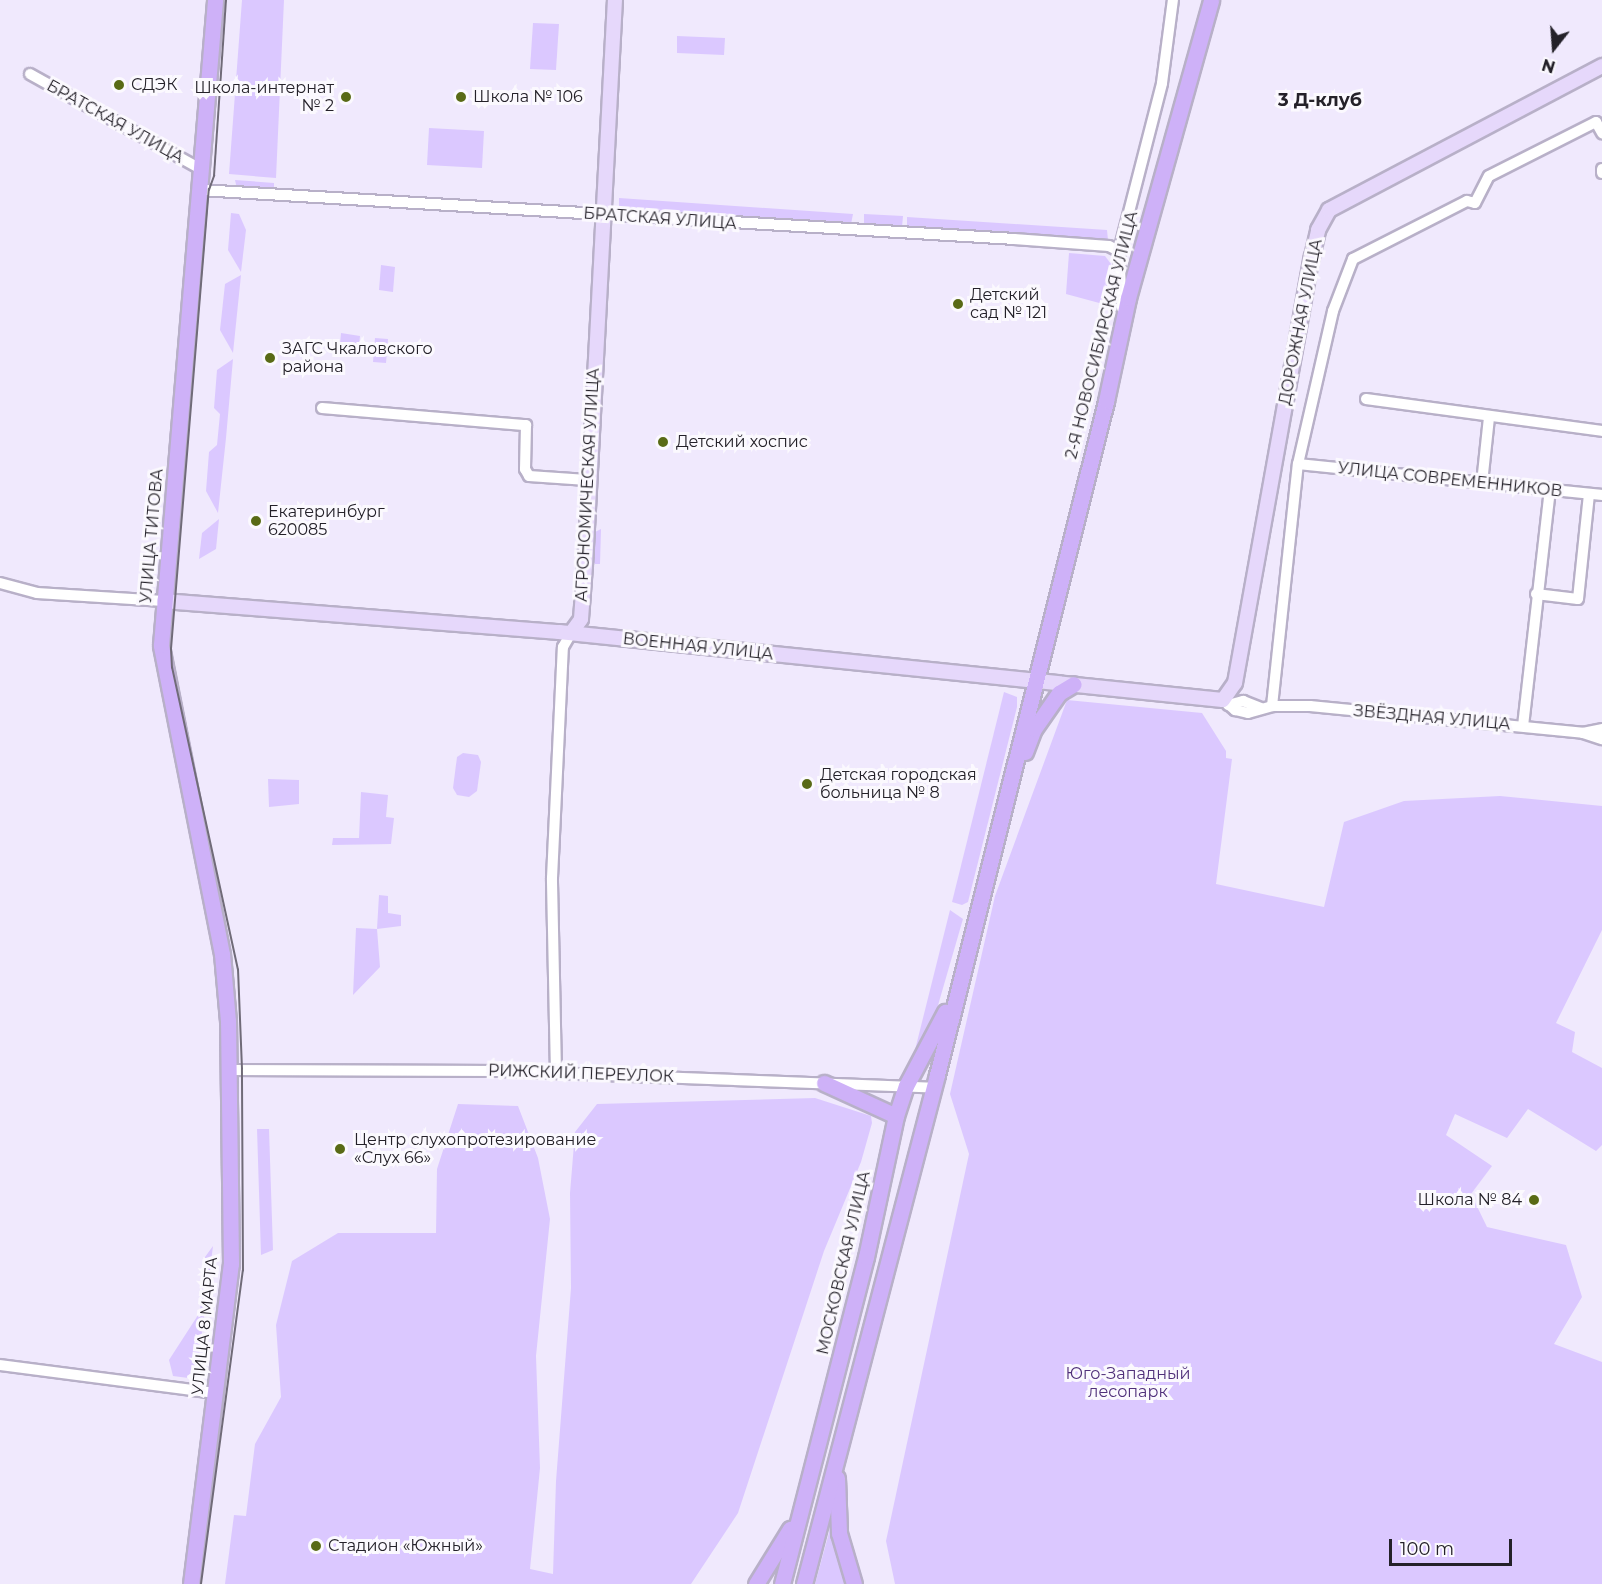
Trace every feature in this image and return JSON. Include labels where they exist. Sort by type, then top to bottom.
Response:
[{"type":"main road","name":"УЛИЦА ТИТОВА","points":[[215,0],[161,657],[222,954],[229,1070]]},
{"type":"main road","name":"2-Я НОВОСИБИРСКАЯ УЛИЦА","points":[[1035,680],[1106,400],[1122,320],[1139,254],[1211,0]]},
{"type":"main road","name":"МОСКОВСКАЯ УЛИЦА","points":[[804,1584],[933,1088],[1035,680]]},
{"type":"main road","points":[[1009,784],[1017,774],[1034,729],[1059,693],[1074,684]]},
{"type":"main road","name":"МОСКОВСКАЯ УЛИЦА","points":[[782,1584],[866,1257],[896,1116],[906,1086],[936,1033],[965,959]]},
{"type":"main road","name":"УЛИЦА 8 МАРТА","points":[[191,1584],[231,1264],[229,1070]]},
{"type":"main road","points":[[824,1083],[896,1116]]},
{"type":"main road","points":[[837,1463],[839,1533],[854,1584]]},
{"type":"main road","points":[[756,1584],[780,1549],[803,1502]]},
{"type":"street","name":"АГРОНОМИЧЕСКАЯ УЛИЦА","points":[[556,1073],[552,878],[563,647],[581,619],[615,0]]},
{"type":"street","points":[[1122,320],[1120,247],[1162,83],[1173,0]]},
{"type":"street","name":"ДОРОЖНАЯ УЛИЦА","points":[[1225,703],[1235,683],[1312,257],[1318,230],[1329,210],[1602,66]]},
{"type":"street","name":"БРАТСКАЯ УЛИЦА","points":[[30,74],[201,168]]},
{"type":"street","points":[[1267,707],[1298,464],[1333,311],[1353,259],[1467,201],[1475,203],[1489,176],[1596,122],[1602,133]]},
{"type":"street","name":"БРАТСКАЯ УЛИЦА","points":[[200,190],[1038,241],[1120,247],[1126,252],[1139,254]]},
{"type":"street","points":[[1366,399],[1490,418],[1602,431]]},
{"type":"street","points":[[322,408],[526,425],[525,469],[529,476],[587,480]]},
{"type":"street","points":[[1482,483],[1490,418]]},
{"type":"street","name":"УЛИЦА СОВРЕМЕННИКОВ","points":[[1298,464],[1602,495]]},
{"type":"street","points":[[1523,726],[1536,594],[1550,489]]},
{"type":"street","points":[[1536,594],[1578,599],[1589,495]]},
{"type":"street","points":[[0,583],[37,593],[165,601]]},
{"type":"street","name":"ВОЕННАЯ УЛИЦА","points":[[165,601],[571,633],[1074,684],[1248,707]]},
{"type":"street","name":"ЗВЁЗДНАЯ УЛИЦА","points":[[1248,707],[1310,706],[1523,726],[1583,733],[1602,739]]},
{"type":"street","points":[[1583,733],[1602,729]]},
{"type":"street","name":"РИЖСКИЙ ПЕРЕУЛОК","points":[[229,1070],[556,1073],[933,1088]]},
{"type":"street","points":[[0,1365],[216,1393]]},
{"type":"green space","points":[[242,0],[284,0],[276,178],[229,174]]},
{"type":"green space","points":[[533,23],[559,24],[556,70],[530,69]]},
{"type":"green space","points":[[677,36],[725,38],[724,55],[677,53]]},
{"type":"green space","points":[[429,128],[484,131],[482,168],[427,165]]},
{"type":"green space","points":[[235,180],[274,183],[274,189],[271,192],[237,189]]},
{"type":"green space","points":[[619,198],[853,214],[851,224],[619,208]]},
{"type":"green space","points":[[231,213],[239,214],[246,230],[241,272],[228,250]]},
{"type":"green space","points":[[864,214],[903,216],[902,227],[864,225]]},
{"type":"green space","points":[[907,217],[1107,230],[1108,240],[907,229]]},
{"type":"green space","points":[[1069,253],[1105,256],[1111,264],[1103,304],[1066,294]]},
{"type":"green space","points":[[381,265],[395,267],[393,292],[379,290]]},
{"type":"green space","points":[[241,275],[233,353],[220,330],[225,284]]},
{"type":"green space","points":[[341,333],[360,336],[358,357],[339,356]]},
{"type":"green space","points":[[375,338],[388,339],[386,363],[373,362]]},
{"type":"green space","points":[[233,359],[218,513],[206,491],[209,452],[217,445],[220,414],[214,408],[217,370]]},
{"type":"green space","points":[[219,519],[216,549],[199,559],[202,533]]},
{"type":"green space","points":[[601,529],[600,564],[595,564],[591,559],[593,533]]},
{"type":"green space","points":[[1004,692],[1017,697],[1017,707],[968,902],[962,905],[952,902]]},
{"type":"green space","name":"Юго-Западный лесопарк","points":[[1067,700],[1202,713],[1226,751],[1226,758],[1232,759],[1216,884],[1324,907],[1344,822],[1404,801],[1500,796],[1602,806],[1602,930],[1556,1023],[1575,1032],[1572,1052],[1602,1068],[1602,1145],[1596,1151],[1528,1109],[1507,1138],[1455,1114],[1446,1135],[1492,1166],[1471,1194],[1487,1227],[1566,1245],[1582,1297],[1554,1344],[1602,1362],[1602,1584],[895,1584],[886,1541],[969,1154],[950,1094],[995,896]]},
{"type":"green space","points":[[463,753],[478,755],[481,762],[477,791],[469,797],[457,795],[453,788],[457,757]]},
{"type":"green space","points":[[268,779],[299,780],[299,804],[269,807]]},
{"type":"green space","points":[[361,792],[388,795],[386,817],[394,818],[391,844],[332,845],[333,838],[359,838]]},
{"type":"green space","points":[[379,895],[388,896],[388,913],[401,915],[401,926],[377,929]]},
{"type":"green space","points":[[950,910],[963,919],[930,1033],[911,1066]]},
{"type":"green space","points":[[356,928],[377,929],[380,967],[353,995]]},
{"type":"green space","points":[[815,1098],[871,1116],[872,1123],[861,1162],[824,1251],[738,1513],[691,1584],[225,1584],[234,1515],[246,1516],[255,1444],[281,1397],[276,1325],[292,1261],[338,1233],[436,1233],[437,1169],[458,1104],[518,1106],[538,1158],[550,1219],[536,1356],[540,1468],[530,1569],[553,1574],[556,1481],[571,1288],[570,1193],[575,1132],[597,1104]]},
{"type":"green space","points":[[257,1129],[269,1129],[273,1250],[261,1255]]},
{"type":"green space","points":[[213,1246],[196,1379],[173,1376],[169,1360],[200,1312],[205,1257]]},
{"type":"green space","points":[[830,1529],[846,1584],[815,1584]]},
{"type":"tram line","points":[[201,1584],[243,1271],[242,1069],[238,970],[172,668],[171,649],[209,190],[214,176],[226,0]]},
{"type":"place","name":"СДЭК","points":[[119,85]]},
{"type":"place","name":"Школа-интернат № 2","points":[[346,97]]},
{"type":"place","name":"Школа № 106","points":[[461,97]]},
{"type":"place","name":"Детский сад № 121","points":[[958,304]]},
{"type":"place","name":"ЗАГС Чкаловского района","points":[[270,358]]},
{"type":"place","name":"Детский хоспис","points":[[663,442]]},
{"type":"place","name":"Екатеринбург 620085","points":[[256,521]]},
{"type":"place","name":"Детская городская больница № 8","points":[[807,784]]},
{"type":"place","name":"Центр слухопротезирование «Слух 66»","points":[[340,1149]]},
{"type":"place","name":"Школа № 84","points":[[1534,1200]]},
{"type":"place","name":"Стадион «Южный»","points":[[316,1546]]},
{"type":"district","name":"3 Д-клуб","points":[[1320,100]]}]
